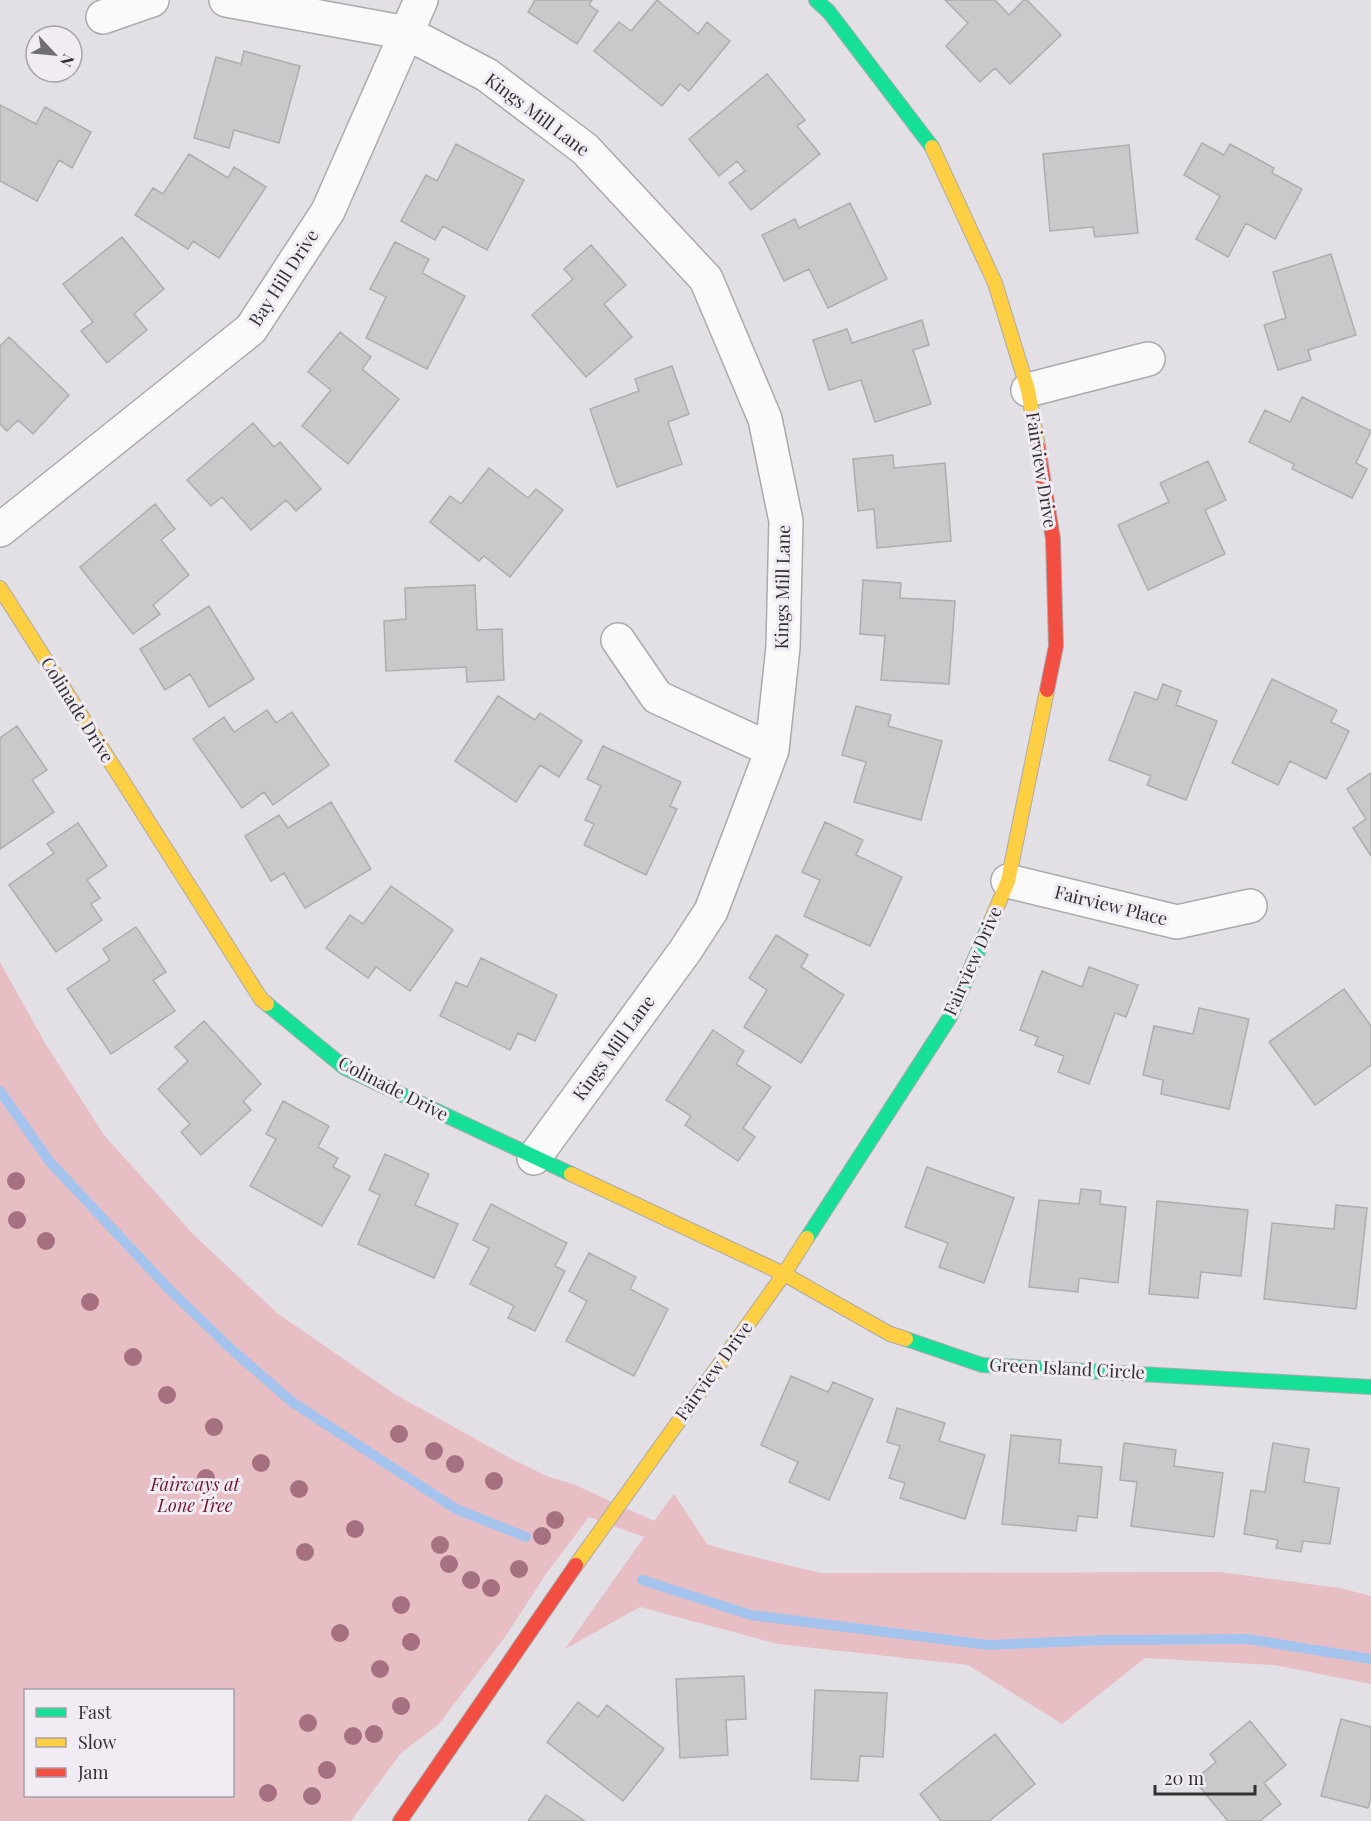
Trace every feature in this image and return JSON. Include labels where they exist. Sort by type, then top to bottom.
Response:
[{"type":"street","points":[[103,17],[152,0]]},
{"type":"street","name":"Kings Mill Lane","points":[[226,0],[407,33],[487,75],[585,149],[706,279],[765,419],[786,521],[783,647],[772,750],[711,911],[678,961],[534,1158]]},
{"type":"street","name":"Bay Hill Drive","points":[[0,530],[251,329],[328,211],[421,0]]},
{"type":"street","name":"Fairview Drive","points":[[400,1821],[607,1521],[784,1274],[950,1017],[1008,881],[1056,646],[1053,539],[1028,390],[995,283],[935,151],[830,4]]},
{"type":"street","points":[[1028,390],[1148,359]]},
{"type":"street","name":"Colinade Drive","points":[[0,588],[261,999],[345,1068],[784,1274]]},
{"type":"street","points":[[618,640],[657,697],[772,750]]},
{"type":"street","name":"Fairview Place","points":[[1008,881],[1177,922],[1250,906]]},
{"type":"street","name":"Green Island Circle","points":[[784,1274],[890,1334],[982,1365],[1371,1387]]},
{"type":"green space","name":"Fairways at Lone Tree","points":[[0,962],[45,1043],[104,1135],[193,1234],[277,1313],[393,1393],[549,1477],[573,1484],[654,1521],[674,1494],[707,1544],[821,1573],[1220,1572],[1340,1588],[1371,1596],[1371,1684],[1274,1665],[1145,1658],[1062,1724],[968,1665],[778,1644],[640,1607],[565,1649],[644,1537],[589,1517],[546,1574],[505,1637],[438,1725],[401,1753],[351,1821],[0,1821]]},
{"type":"building","points":[[535,0],[592,0],[589,5],[598,11],[577,44],[528,12]]},
{"type":"building","points":[[657,0],[698,34],[707,22],[730,41],[689,91],[680,84],[662,106],[594,51],[619,22],[631,31]]},
{"type":"building","points":[[945,0],[995,0],[1009,15],[1024,0],[1027,0],[1061,35],[1010,84],[995,68],[980,82],[946,46],[968,23]]},
{"type":"building","points":[[244,51],[300,66],[279,143],[234,130],[229,148],[194,138],[216,57],[241,64]]},
{"type":"building","points":[[767,74],[805,120],[797,126],[820,154],[751,210],[729,183],[745,171],[737,161],[719,176],[689,139]]},
{"type":"building","points":[[0,105],[36,124],[45,107],[91,132],[72,168],[59,160],[37,201],[0,181]]},
{"type":"building","points":[[1202,143],[1224,155],[1230,144],[1274,168],[1272,173],[1302,189],[1275,239],[1246,223],[1228,257],[1196,239],[1220,196],[1184,175]]},
{"type":"building","points":[[456,144],[524,180],[487,250],[443,226],[435,240],[401,221],[426,175],[437,181]]},
{"type":"building","points":[[1129,145],[1138,233],[1095,237],[1093,227],[1050,231],[1043,154]]},
{"type":"building","points":[[189,154],[228,178],[234,167],[266,187],[219,258],[193,241],[188,249],[135,215],[153,188],[163,194]]},
{"type":"building","points":[[850,203],[887,279],[828,308],[809,269],[784,281],[762,235],[795,219],[799,228]]},
{"type":"building","points":[[122,237],[164,289],[134,314],[147,330],[107,363],[81,331],[93,322],[63,284]]},
{"type":"building","points":[[395,242],[429,259],[422,273],[465,296],[427,369],[366,338],[386,297],[370,289]]},
{"type":"building","points":[[591,245],[626,285],[604,304],[632,337],[586,377],[532,315],[573,279],[564,269]]},
{"type":"building","points":[[1331,254],[1356,335],[1308,350],[1311,360],[1278,370],[1264,325],[1286,318],[1273,272]]},
{"type":"building","points":[[922,320],[929,345],[913,350],[931,404],[875,422],[861,380],[829,390],[813,340],[847,329],[852,343]]},
{"type":"building","points":[[340,332],[371,357],[362,369],[399,399],[348,464],[302,426],[331,390],[308,372]]},
{"type":"building","points":[[9,337],[69,395],[33,434],[18,420],[7,431],[0,424],[0,346]]},
{"type":"building","points":[[672,366],[689,414],[668,422],[682,464],[617,487],[590,409],[639,391],[635,379]]},
{"type":"building","points":[[1302,397],[1371,431],[1356,463],[1367,469],[1352,498],[1292,469],[1294,464],[1249,442],[1265,410],[1290,422]]},
{"type":"building","points":[[253,423],[274,447],[280,442],[321,489],[296,511],[286,500],[251,530],[222,497],[211,506],[187,480]]},
{"type":"building","points":[[893,455],[894,468],[945,463],[951,541],[877,548],[874,509],[858,511],[853,459]]},
{"type":"building","points":[[1208,461],[1226,500],[1205,510],[1225,554],[1148,590],[1118,525],[1169,502],[1160,483]]},
{"type":"building","points":[[489,468],[528,498],[536,489],[563,510],[510,577],[484,556],[479,561],[430,522],[450,496],[461,504]]},
{"type":"building","points":[[155,504],[175,529],[161,540],[189,575],[153,605],[160,614],[133,634],[80,567]]},
{"type":"building","points":[[863,580],[901,583],[900,598],[955,601],[949,684],[881,680],[885,636],[860,634]]},
{"type":"building","points":[[475,585],[477,630],[502,629],[504,680],[467,682],[466,667],[386,671],[384,621],[406,619],[405,588]]},
{"type":"building","points":[[209,606],[254,679],[209,707],[190,674],[165,690],[140,649]]},
{"type":"building","points":[[1272,679],[1337,710],[1331,722],[1349,731],[1326,779],[1290,761],[1278,785],[1232,763]]},
{"type":"building","points":[[1163,684],[1181,691],[1176,705],[1217,721],[1186,800],[1147,785],[1151,776],[1109,760],[1135,692],[1157,700]]},
{"type":"building","points":[[498,696],[535,720],[540,713],[582,741],[559,777],[540,765],[516,802],[455,761]]},
{"type":"building","points":[[856,706],[891,715],[888,726],[942,741],[921,820],[854,802],[866,762],[842,755]]},
{"type":"building","points":[[267,710],[276,723],[292,712],[329,765],[273,805],[264,792],[242,808],[193,739],[224,717],[234,732]]},
{"type":"building","points":[[17,726],[47,770],[32,780],[54,812],[0,849],[0,738]]},
{"type":"building","points":[[603,746],[681,782],[670,806],[677,809],[646,875],[584,845],[594,824],[585,820],[601,786],[587,779]]},
{"type":"building","points":[[1371,773],[1371,856],[1353,828],[1366,819],[1347,789]]},
{"type":"building","points":[[331,802],[371,869],[305,908],[284,873],[271,881],[245,836],[279,815],[288,828]]},
{"type":"building","points":[[825,822],[863,840],[856,855],[902,877],[870,946],[804,916],[820,880],[802,872]]},
{"type":"building","points":[[78,823],[107,866],[87,880],[100,898],[91,904],[102,920],[56,952],[9,885],[54,853],[47,844]]},
{"type":"building","points":[[391,886],[453,930],[410,991],[376,967],[368,978],[326,948],[350,915],[363,924]]},
{"type":"building","points":[[136,927],[166,972],[153,980],[175,1011],[111,1054],[67,989],[110,960],[103,949]]},
{"type":"building","points":[[776,935],[808,955],[801,967],[844,995],[801,1063],[744,1027],[767,990],[749,978]]},
{"type":"building","points":[[481,958],[557,995],[535,1041],[518,1033],[510,1050],[440,1016],[456,982],[467,987]]},
{"type":"building","points":[[1089,967],[1138,985],[1126,1017],[1115,1013],[1089,1084],[1058,1072],[1064,1056],[1035,1045],[1038,1037],[1020,1030],[1042,971],[1082,987]]},
{"type":"building","points":[[1344,989],[1371,1026],[1371,1065],[1315,1105],[1269,1042]]},
{"type":"building","points":[[1199,1008],[1249,1019],[1229,1109],[1161,1094],[1163,1080],[1143,1075],[1154,1026],[1193,1034]]},
{"type":"building","points":[[204,1021],[261,1084],[243,1101],[251,1110],[201,1155],[181,1132],[190,1124],[158,1089],[188,1061],[175,1047]]},
{"type":"building","points":[[713,1030],[744,1051],[736,1064],[771,1087],[743,1128],[755,1137],[738,1161],[685,1125],[691,1116],[666,1100]]},
{"type":"building","points":[[283,1101],[329,1126],[318,1147],[338,1158],[333,1167],[350,1176],[322,1226],[250,1186],[276,1139],[266,1134]]},
{"type":"building","points":[[385,1154],[429,1174],[415,1205],[458,1224],[434,1278],[358,1244],[380,1195],[369,1190]]},
{"type":"building","points":[[927,1167],[1014,1198],[984,1283],[939,1267],[948,1243],[905,1227]]},
{"type":"building","points":[[1081,1189],[1101,1191],[1100,1204],[1126,1207],[1118,1283],[1079,1278],[1078,1292],[1029,1287],[1039,1200],[1079,1204]]},
{"type":"building","points":[[1157,1201],[1248,1210],[1241,1276],[1201,1272],[1198,1298],[1149,1294]]},
{"type":"building","points":[[491,1204],[567,1243],[555,1266],[565,1271],[535,1331],[508,1318],[514,1306],[470,1284],[489,1248],[473,1240]]},
{"type":"building","points":[[1336,1205],[1367,1208],[1356,1309],[1264,1299],[1272,1223],[1334,1229]]},
{"type":"building","points":[[589,1253],[636,1277],[630,1289],[668,1309],[634,1376],[566,1341],[587,1301],[569,1291]]},
{"type":"building","points":[[791,1376],[828,1392],[833,1382],[873,1399],[829,1500],[789,1482],[798,1462],[761,1445]]},
{"type":"building","points":[[897,1408],[945,1423],[939,1441],[985,1455],[965,1519],[900,1498],[905,1483],[889,1478],[900,1446],[887,1442]]},
{"type":"building","points":[[1011,1435],[1061,1440],[1059,1463],[1102,1467],[1097,1518],[1078,1516],[1076,1531],[1002,1524]]},
{"type":"building","points":[[1124,1443],[1176,1450],[1174,1466],[1223,1473],[1214,1537],[1131,1526],[1137,1482],[1120,1480]]},
{"type":"building","points":[[1273,1443],[1309,1449],[1304,1482],[1339,1488],[1330,1544],[1303,1541],[1301,1552],[1276,1548],[1278,1540],[1244,1534],[1251,1490],[1265,1492]]},
{"type":"building","points":[[744,1676],[746,1719],[726,1720],[728,1755],[680,1758],[676,1679]]},
{"type":"building","points":[[815,1690],[887,1693],[883,1757],[860,1756],[858,1781],[811,1779]]},
{"type":"building","points":[[578,1702],[598,1717],[607,1705],[664,1749],[623,1801],[547,1742]]},
{"type":"building","points":[[1341,1719],[1371,1727],[1371,1798],[1368,1808],[1321,1796]]},
{"type":"building","points":[[1250,1721],[1286,1765],[1264,1783],[1281,1804],[1260,1821],[1228,1821],[1194,1780],[1216,1762],[1210,1754]]},
{"type":"building","points":[[995,1734],[1035,1784],[989,1821],[941,1821],[920,1794]]},
{"type":"building","points":[[546,1795],[585,1821],[528,1821]]},
{"type":"waterway","points":[[0,1091],[50,1162],[168,1288],[230,1348],[292,1402],[456,1509],[526,1537]]},
{"type":"waterway","points":[[642,1580],[751,1615],[989,1645],[1108,1640],[1248,1639],[1371,1659]]},
{"type":"traffic: fast","points":[[816,0],[829,12],[932,147]]},
{"type":"traffic: fast","points":[[807,1238],[950,1017],[991,921]]},
{"type":"traffic: fast","points":[[267,1004],[345,1068],[571,1174]]},
{"type":"traffic: fast","points":[[906,1339],[982,1365],[1371,1387]]},
{"type":"traffic: slow","points":[[932,147],[995,283],[1028,390],[1038,447]]},
{"type":"traffic: slow","points":[[0,588],[261,999],[267,1004]]},
{"type":"traffic: slow","points":[[991,921],[1008,881],[1047,690]]},
{"type":"traffic: slow","points":[[571,1174],[784,1274],[890,1334],[906,1339]]},
{"type":"traffic: slow","points":[[576,1565],[784,1274],[807,1238]]},
{"type":"traffic: jam","points":[[1038,447],[1053,539],[1056,646],[1047,690]]},
{"type":"traffic: jam","points":[[400,1821],[576,1565]]}]
